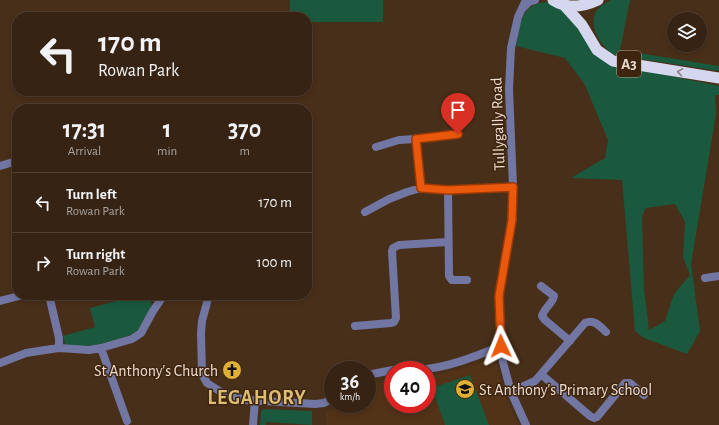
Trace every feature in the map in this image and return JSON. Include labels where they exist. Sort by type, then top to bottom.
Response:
[{"type":"highway","name":"A3","points":[[553,0],[564,5],[576,6],[587,5],[598,0]]},
{"type":"highway","name":"A3","points":[[564,5],[582,25],[597,50],[613,62],[719,78]]},
{"type":"street","name":"Tullygally Road","points":[[526,0],[521,10],[512,39],[509,75],[513,187],[512,220],[499,296],[503,362],[511,392],[526,425]]},
{"type":"street","points":[[521,10],[529,2],[536,0]]},
{"type":"street","points":[[376,147],[399,140],[458,134]]},
{"type":"street","points":[[416,139],[421,188]]},
{"type":"street","points":[[0,166],[12,162]]},
{"type":"street","points":[[365,212],[389,199],[421,188],[448,190],[513,187]]},
{"type":"street","points":[[448,190],[450,279],[467,280]]},
{"type":"street","points":[[354,326],[391,323],[394,322],[396,318],[393,248],[399,245],[448,242]]},
{"type":"street","points":[[705,278],[719,276]]},
{"type":"street","points":[[541,286],[554,296],[554,299],[543,311],[542,316],[570,341]]},
{"type":"street","points":[[0,301],[12,298]]},
{"type":"street","points":[[50,300],[59,338],[59,348]]},
{"type":"street","points":[[0,363],[26,354],[59,348],[89,350],[101,348],[138,336],[161,300]]},
{"type":"street","points":[[208,300],[202,321],[201,333],[202,372],[204,379],[212,387],[221,392],[245,400],[315,404],[324,403]]},
{"type":"street","points":[[511,392],[531,384],[542,374],[585,323],[589,321],[597,324],[606,332]]},
{"type":"street","points":[[436,367],[468,359],[501,346]]},
{"type":"street","points":[[101,348],[127,421]]},
{"type":"street","points":[[542,374],[594,418],[597,417],[625,383],[630,383],[644,395]]},
{"type":"street","points":[[253,425],[255,400]]},
{"type":"shaded area","name":"St Anthony's Primary School","points":[[495,358],[504,393],[518,425],[326,425],[326,413],[376,413],[376,383],[384,381],[384,413],[436,413],[436,375]]},
{"type":"green space","points":[[290,0],[383,0],[383,22],[312,22],[312,12],[290,12]]},
{"type":"green space","points":[[611,0],[630,0],[620,50],[719,66],[719,71],[614,55],[604,46],[596,33],[594,26],[595,13],[601,6]]},
{"type":"green space","points":[[547,2],[565,10],[606,62],[719,86],[719,95],[715,95],[716,114],[691,264],[700,331],[687,354],[644,338],[635,331],[622,180],[571,178],[605,158],[608,140],[585,85],[565,58],[516,46],[520,23],[526,11],[538,4]],"holes":[[[675,204],[685,222],[683,257],[690,275],[674,294],[665,321],[649,330],[644,288],[642,216],[646,208]]]},
{"type":"green space","points":[[120,300],[150,300],[152,305],[137,332],[101,344],[73,346],[65,344],[63,336],[95,327],[90,308]]},
{"type":"green space","points":[[470,375],[489,425],[445,425],[436,399],[436,387]]},
{"type":"green space","points":[[263,409],[312,411],[312,425],[266,422],[266,425],[260,425],[261,412]]},
{"type":"place","name":"St Anthony's Church","points":[[232,370]]},
{"type":"place","name":"St Anthony's Primary School","points":[[465,389]]},
{"type":"district","name":"LEGAHORY","points":[[257,397]]},
{"type":"route","points":[[458,134],[416,139],[421,188],[448,190],[513,187],[512,220],[499,296],[501,346]]}]
